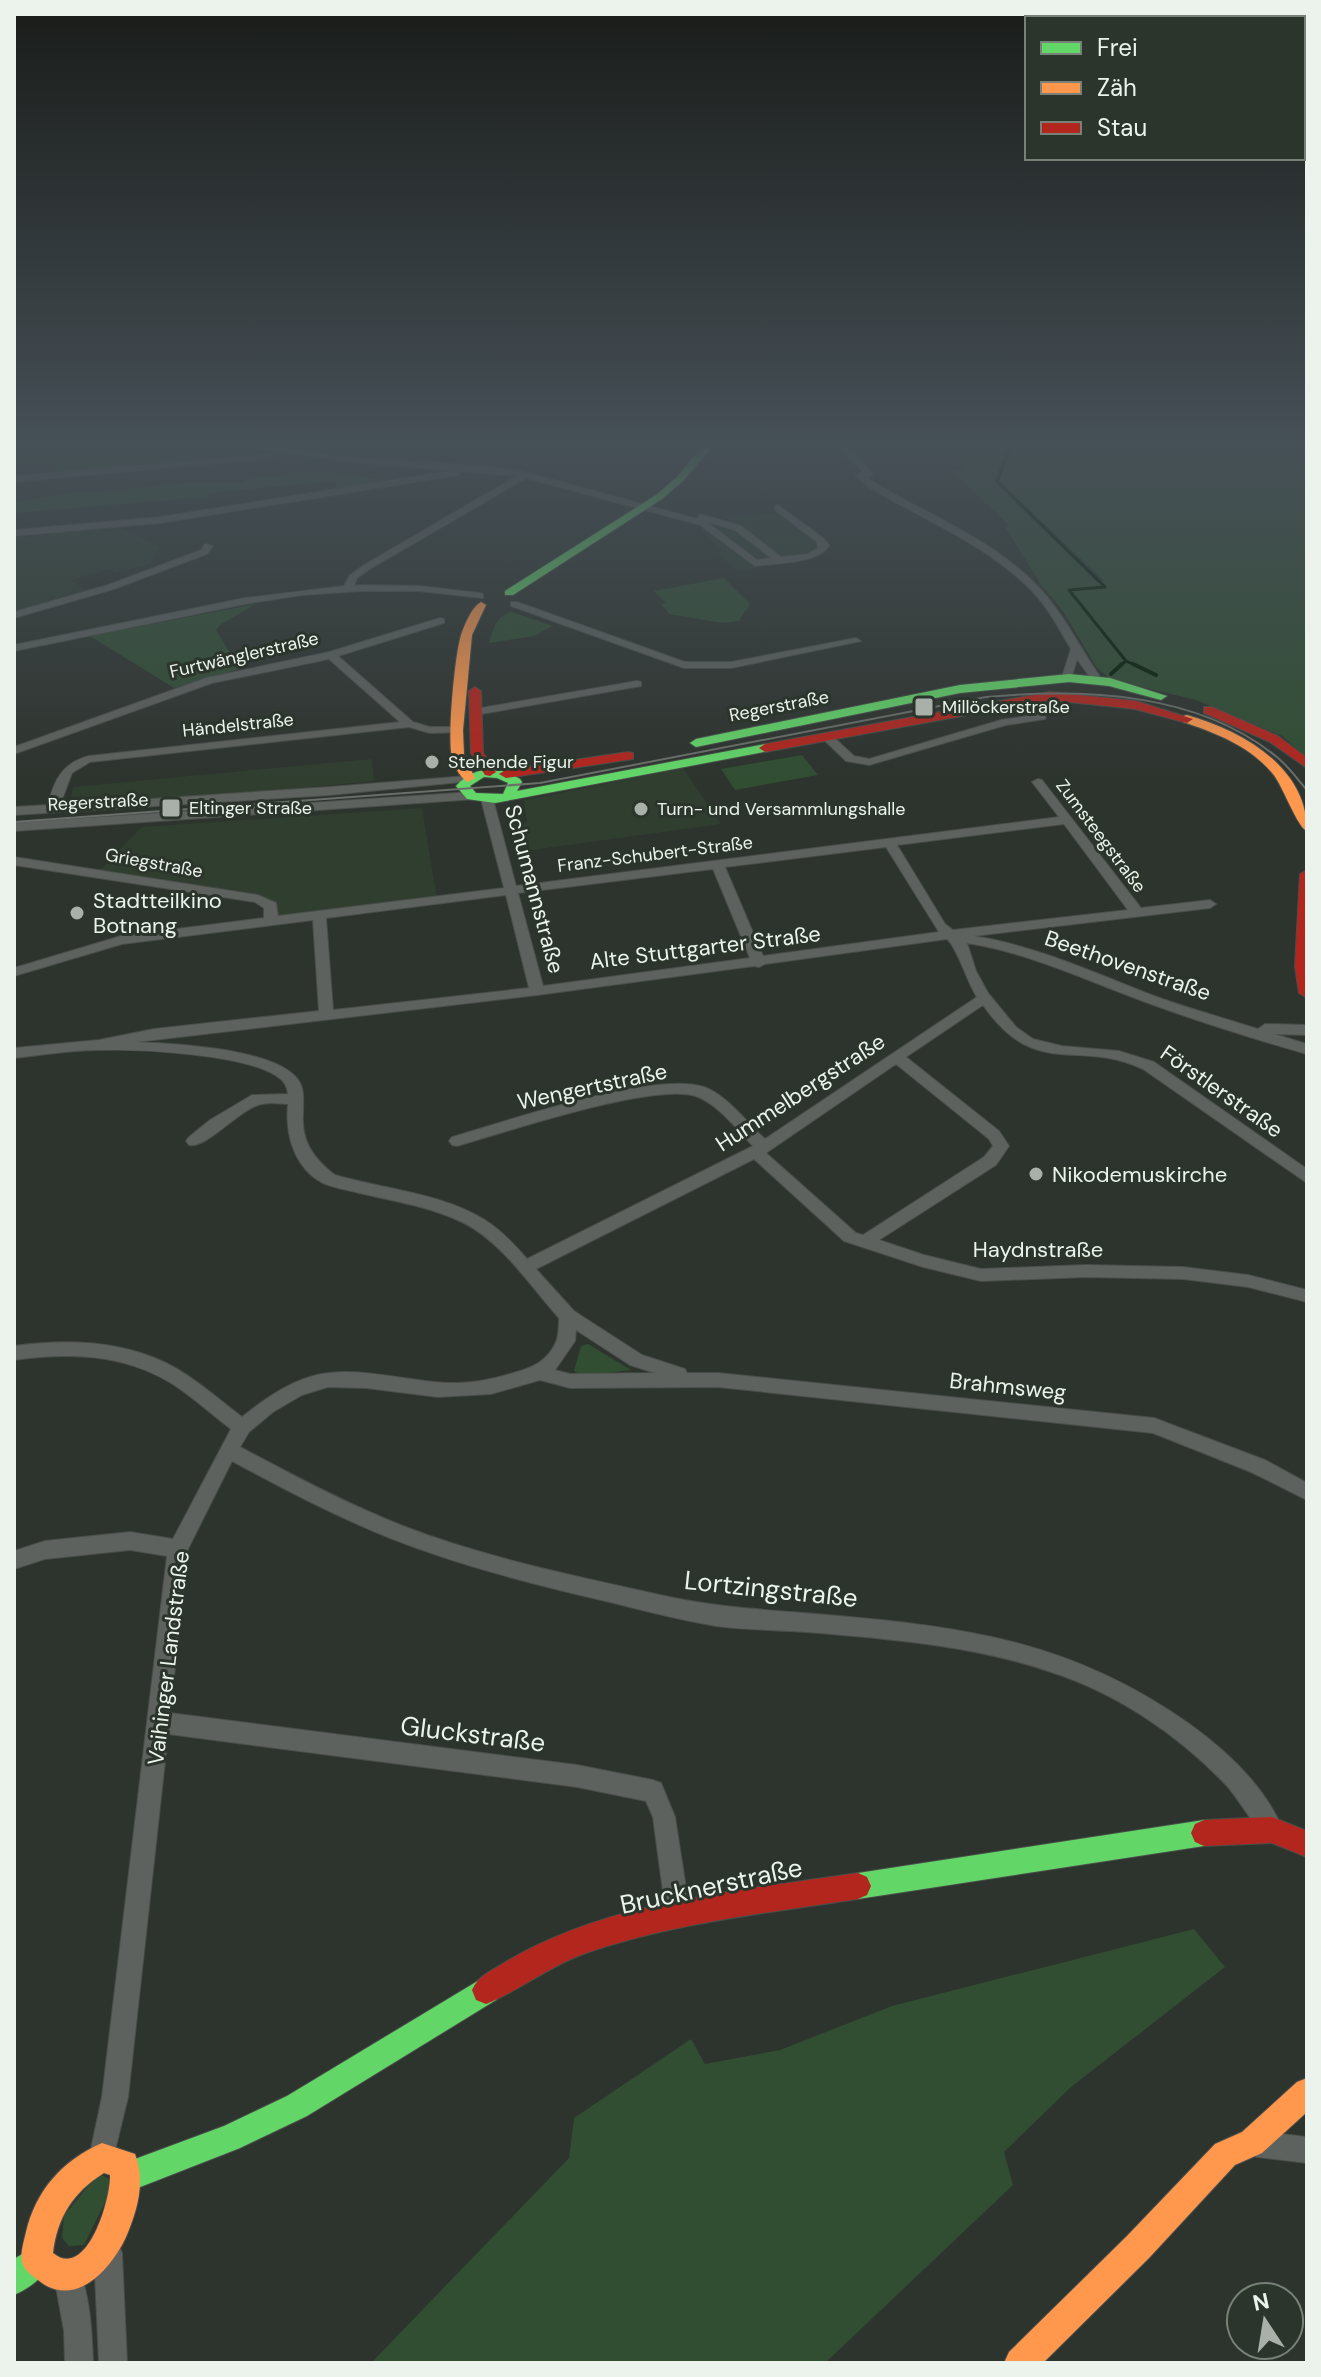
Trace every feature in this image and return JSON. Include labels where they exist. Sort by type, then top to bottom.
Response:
[{"type":"main road","points":[[509,794],[515,782],[498,773],[477,753],[477,643],[482,625],[496,601],[563,558]]},
{"type":"main road","name":"Schumannstraße","points":[[471,783],[457,730],[466,635],[496,601]]},
{"type":"main road","name":"Regerstraße","points":[[471,783],[509,794],[1000,704],[1065,684]]},
{"type":"main road","name":"Regerstraße","points":[[471,783],[498,773],[663,750],[960,689],[1065,684],[1154,694],[1235,719],[1274,739],[1307,764]]},
{"type":"main road","name":"Regerstraße","points":[[1100,687],[1247,744],[1288,779],[1304,809],[1307,827]]},
{"type":"main road","points":[[1307,874],[1303,966],[1307,993]]},
{"type":"main road","name":"Brucknerstraße","points":[[130,2176],[230,2138],[297,2106],[543,1957],[584,1941],[678,1914],[1226,1830],[1272,1830],[1307,1844]]},
{"type":"main road","points":[[1020,2363],[1138,2247],[1225,2154],[1252,2143],[1307,2092]]},
{"type":"main road","points":[[102,2158],[124,2165],[130,2176],[123,2215],[97,2256],[68,2276],[50,2274],[37,2260],[37,2237],[58,2190],[81,2167],[102,2158]]},
{"type":"main road","points":[[14,2279],[37,2260]]},
{"type":"street","points":[[14,615],[111,587],[188,558]]},
{"type":"street","points":[[349,586],[353,577],[383,558]]},
{"type":"street","points":[[745,558],[750,562],[791,558]]},
{"type":"street","points":[[996,558],[1035,588],[1066,628],[1075,650],[1100,687]]},
{"type":"street","points":[[14,648],[261,596],[349,586],[390,587],[496,601],[684,665],[731,665],[856,641]]},
{"type":"street","name":"Furtwänglerstraße","points":[[14,751],[197,684],[331,655],[440,621]]},
{"type":"street","points":[[1065,684],[1075,650]]},
{"type":"street","points":[[331,655],[409,724]]},
{"type":"street","points":[[475,712],[637,684]]},
{"type":"street","name":"Regerstraße","points":[[826,736],[850,759],[869,762],[1005,722],[1041,717]]},
{"type":"street","name":"Händelstraße","points":[[53,808],[64,772],[79,761],[409,724],[430,730],[457,730]]},
{"type":"street","name":"Regerstraße","points":[[14,811],[438,781],[471,783]]},
{"type":"street","name":"Zumsteegstraße","points":[[1038,782],[1136,911]]},
{"type":"street","name":"Regerstraße","points":[[14,827],[471,783]]},
{"type":"street","name":"Schumannstraße","points":[[471,783],[510,890],[537,991]]},
{"type":"street","name":"Franz-Schubert-Straße","points":[[14,972],[121,940],[1067,820]]},
{"type":"street","points":[[890,843],[940,926],[962,945],[963,961],[984,998]]},
{"type":"street","name":"Griegstraße","points":[[14,861],[258,899],[271,906],[271,921]]},
{"type":"street","points":[[717,863],[759,963]]},
{"type":"street","name":"Alte Stuttgarter Straße","points":[[14,1053],[537,991],[986,930],[1210,904]]},
{"type":"street","points":[[319,914],[326,1016]]},
{"type":"street","points":[[986,930],[986,937],[995,943]]},
{"type":"street","name":"Beethovenstraße","points":[[950,936],[995,943],[1090,974],[1153,1000],[1307,1049]]},
{"type":"street","points":[[963,961],[966,952],[973,948],[995,943]]},
{"type":"street","name":"Hummelbergstraße","points":[[525,1267],[760,1150],[984,998]]},
{"type":"street","name":"Förstlerstraße","points":[[984,998],[1003,1023],[1028,1044],[1046,1049],[1105,1053],[1142,1062],[1307,1177]]},
{"type":"street","name":"Beethovenstraße","points":[[1248,1029],[1306,1029]]},
{"type":"street","points":[[99,1045],[190,1051],[275,1066],[292,1080],[296,1099],[294,1130],[301,1153],[329,1179],[466,1217],[482,1226],[525,1267],[568,1316],[566,1341],[555,1359],[540,1373]]},
{"type":"street","points":[[864,1242],[990,1161],[1001,1146],[994,1135],[895,1056]]},
{"type":"street","name":"Wengertstraße","points":[[457,1141],[575,1107],[686,1088],[710,1097],[760,1150]]},
{"type":"street","points":[[194,1141],[215,1124],[257,1099],[296,1099]]},
{"type":"street","name":"Haydnstraße","points":[[760,1150],[850,1237],[981,1275],[1086,1271],[1183,1273],[1248,1281],[1307,1296]]},
{"type":"street","name":"Brahmsweg","points":[[568,1316],[636,1360],[692,1378]]},
{"type":"street","points":[[14,1353],[81,1349],[140,1359],[177,1377],[242,1427]]},
{"type":"street","name":"Brahmsweg","points":[[540,1373],[570,1381],[692,1378],[1154,1426],[1258,1466],[1307,1492]]},
{"type":"street","name":"Vaihinger Landstraße","points":[[102,2158],[113,2117],[178,1549],[228,1450],[242,1427],[296,1390],[328,1380],[366,1381],[438,1390],[491,1387],[540,1373]]},
{"type":"street","name":"Lortzingstraße","points":[[228,1450],[316,1495],[422,1541],[537,1576],[699,1614],[880,1629],[998,1645],[1048,1658],[1108,1683],[1170,1722],[1222,1763],[1264,1815],[1272,1830]]},
{"type":"street","points":[[14,1560],[45,1550],[130,1541],[178,1549]]},
{"type":"street","name":"Gluckstraße","points":[[159,1722],[577,1776],[653,1791],[664,1817],[678,1914]]},
{"type":"street","points":[[1252,2143],[1307,2150]]},
{"type":"street","points":[[107,2243],[113,2363]]},
{"type":"street","points":[[68,2276],[78,2331],[79,2363]]},
{"type":"shaded area","points":[[14,558],[154,558],[150,564],[115,573],[109,569],[71,580],[86,590],[14,611]]},
{"type":"shaded area","points":[[723,558],[812,558],[738,571]]},
{"type":"shaded area","points":[[372,759],[374,781],[69,810],[73,787]]},
{"type":"shaded area","points":[[683,768],[721,824],[518,852],[507,825],[527,822],[524,800]]},
{"type":"shaded area","points":[[422,808],[437,899],[271,921],[266,901],[98,872],[142,827]]},
{"type":"green space","points":[[1024,558],[1072,558],[1097,582],[1104,581],[1080,558],[1307,558],[1307,758],[1282,736],[1196,700],[1112,680],[1097,668],[1063,611]]},
{"type":"green space","points":[[724,578],[750,604],[739,621],[723,623],[669,614],[661,604],[666,603],[654,591]]},
{"type":"green space","points":[[256,604],[216,630],[240,669],[174,688],[90,636]]},
{"type":"green space","points":[[512,612],[553,626],[534,636],[489,643],[499,619]]},
{"type":"green space","points":[[802,755],[818,775],[735,790],[721,769]]},
{"type":"green space","points":[[588,1344],[631,1370],[582,1376],[574,1371],[581,1346]]},
{"type":"green space","points":[[1194,1929],[1225,1967],[1071,2087],[1004,2152],[1013,2185],[825,2363],[371,2363],[569,2158],[574,2118],[691,2039],[705,2064],[780,2050],[892,2006]]},
{"type":"green space","points":[[98,2173],[115,2182],[84,2245],[69,2246],[62,2238],[64,2216]]},
{"type":"waterway","points":[[1075,558],[1105,587],[1069,590],[1126,661]]},
{"type":"waterway","points":[[1120,666],[1126,661]]},
{"type":"waterway","points":[[1126,661],[1137,666]]},
{"type":"waterway","points":[[1111,674],[1122,664]]},
{"type":"waterway","points":[[1133,664],[1156,675]]},
{"type":"tram line","points":[[14,822],[540,783],[986,697],[1062,693],[1139,699],[1213,719],[1247,736],[1278,758],[1307,790]]},
{"type":"traffic: fast","points":[[509,593],[564,558]]},
{"type":"traffic: fast","points":[[696,743],[960,689],[1069,678],[1110,682],[1161,696]]},
{"type":"traffic: fast","points":[[509,794],[515,782],[495,773],[475,776],[463,786],[472,796],[495,799],[765,748]]},
{"type":"traffic: fast","points":[[858,1886],[1204,1833]]},
{"type":"traffic: fast","points":[[130,2176],[230,2138],[297,2106],[486,1990]]},
{"type":"traffic: fast","points":[[14,2279],[37,2260]]},
{"type":"traffic: slow","points":[[468,778],[458,756],[457,730],[466,635],[481,605]]},
{"type":"traffic: slow","points":[[1187,719],[1230,735],[1263,756],[1288,785],[1307,827]]},
{"type":"traffic: slow","points":[[1020,2363],[1138,2247],[1225,2154],[1252,2143],[1307,2092]]},
{"type":"traffic: slow","points":[[102,2158],[124,2165],[122,2207],[113,2230],[102,2251],[88,2267],[72,2276],[54,2274],[37,2260],[42,2227],[48,2212],[63,2187],[102,2158]]},
{"type":"traffic: jam","points":[[475,691],[477,753],[490,772]]},
{"type":"traffic: jam","points":[[765,748],[1050,696],[1136,705],[1187,719]]},
{"type":"traffic: jam","points":[[1208,710],[1274,739],[1307,764]]},
{"type":"traffic: jam","points":[[506,774],[628,756]]},
{"type":"traffic: jam","points":[[1307,874],[1303,966],[1307,993]]},
{"type":"traffic: jam","points":[[1204,1833],[1272,1830],[1307,1844]]},
{"type":"traffic: jam","points":[[486,1990],[545,1956],[620,1929],[699,1911],[858,1886]]},
{"type":"place","name":"Millöckerstraße","points":[[924,707]]},
{"type":"place","name":"Stehende Figur","points":[[432,762]]},
{"type":"place","name":"Eltinger Straße","points":[[171,808]]},
{"type":"place","name":"Turn- und Versammlungshalle","points":[[641,809]]},
{"type":"place","name":"Stadtteilkino Botnang","points":[[77,913]]},
{"type":"place","name":"Nikodemuskirche","points":[[1036,1174]]}]
